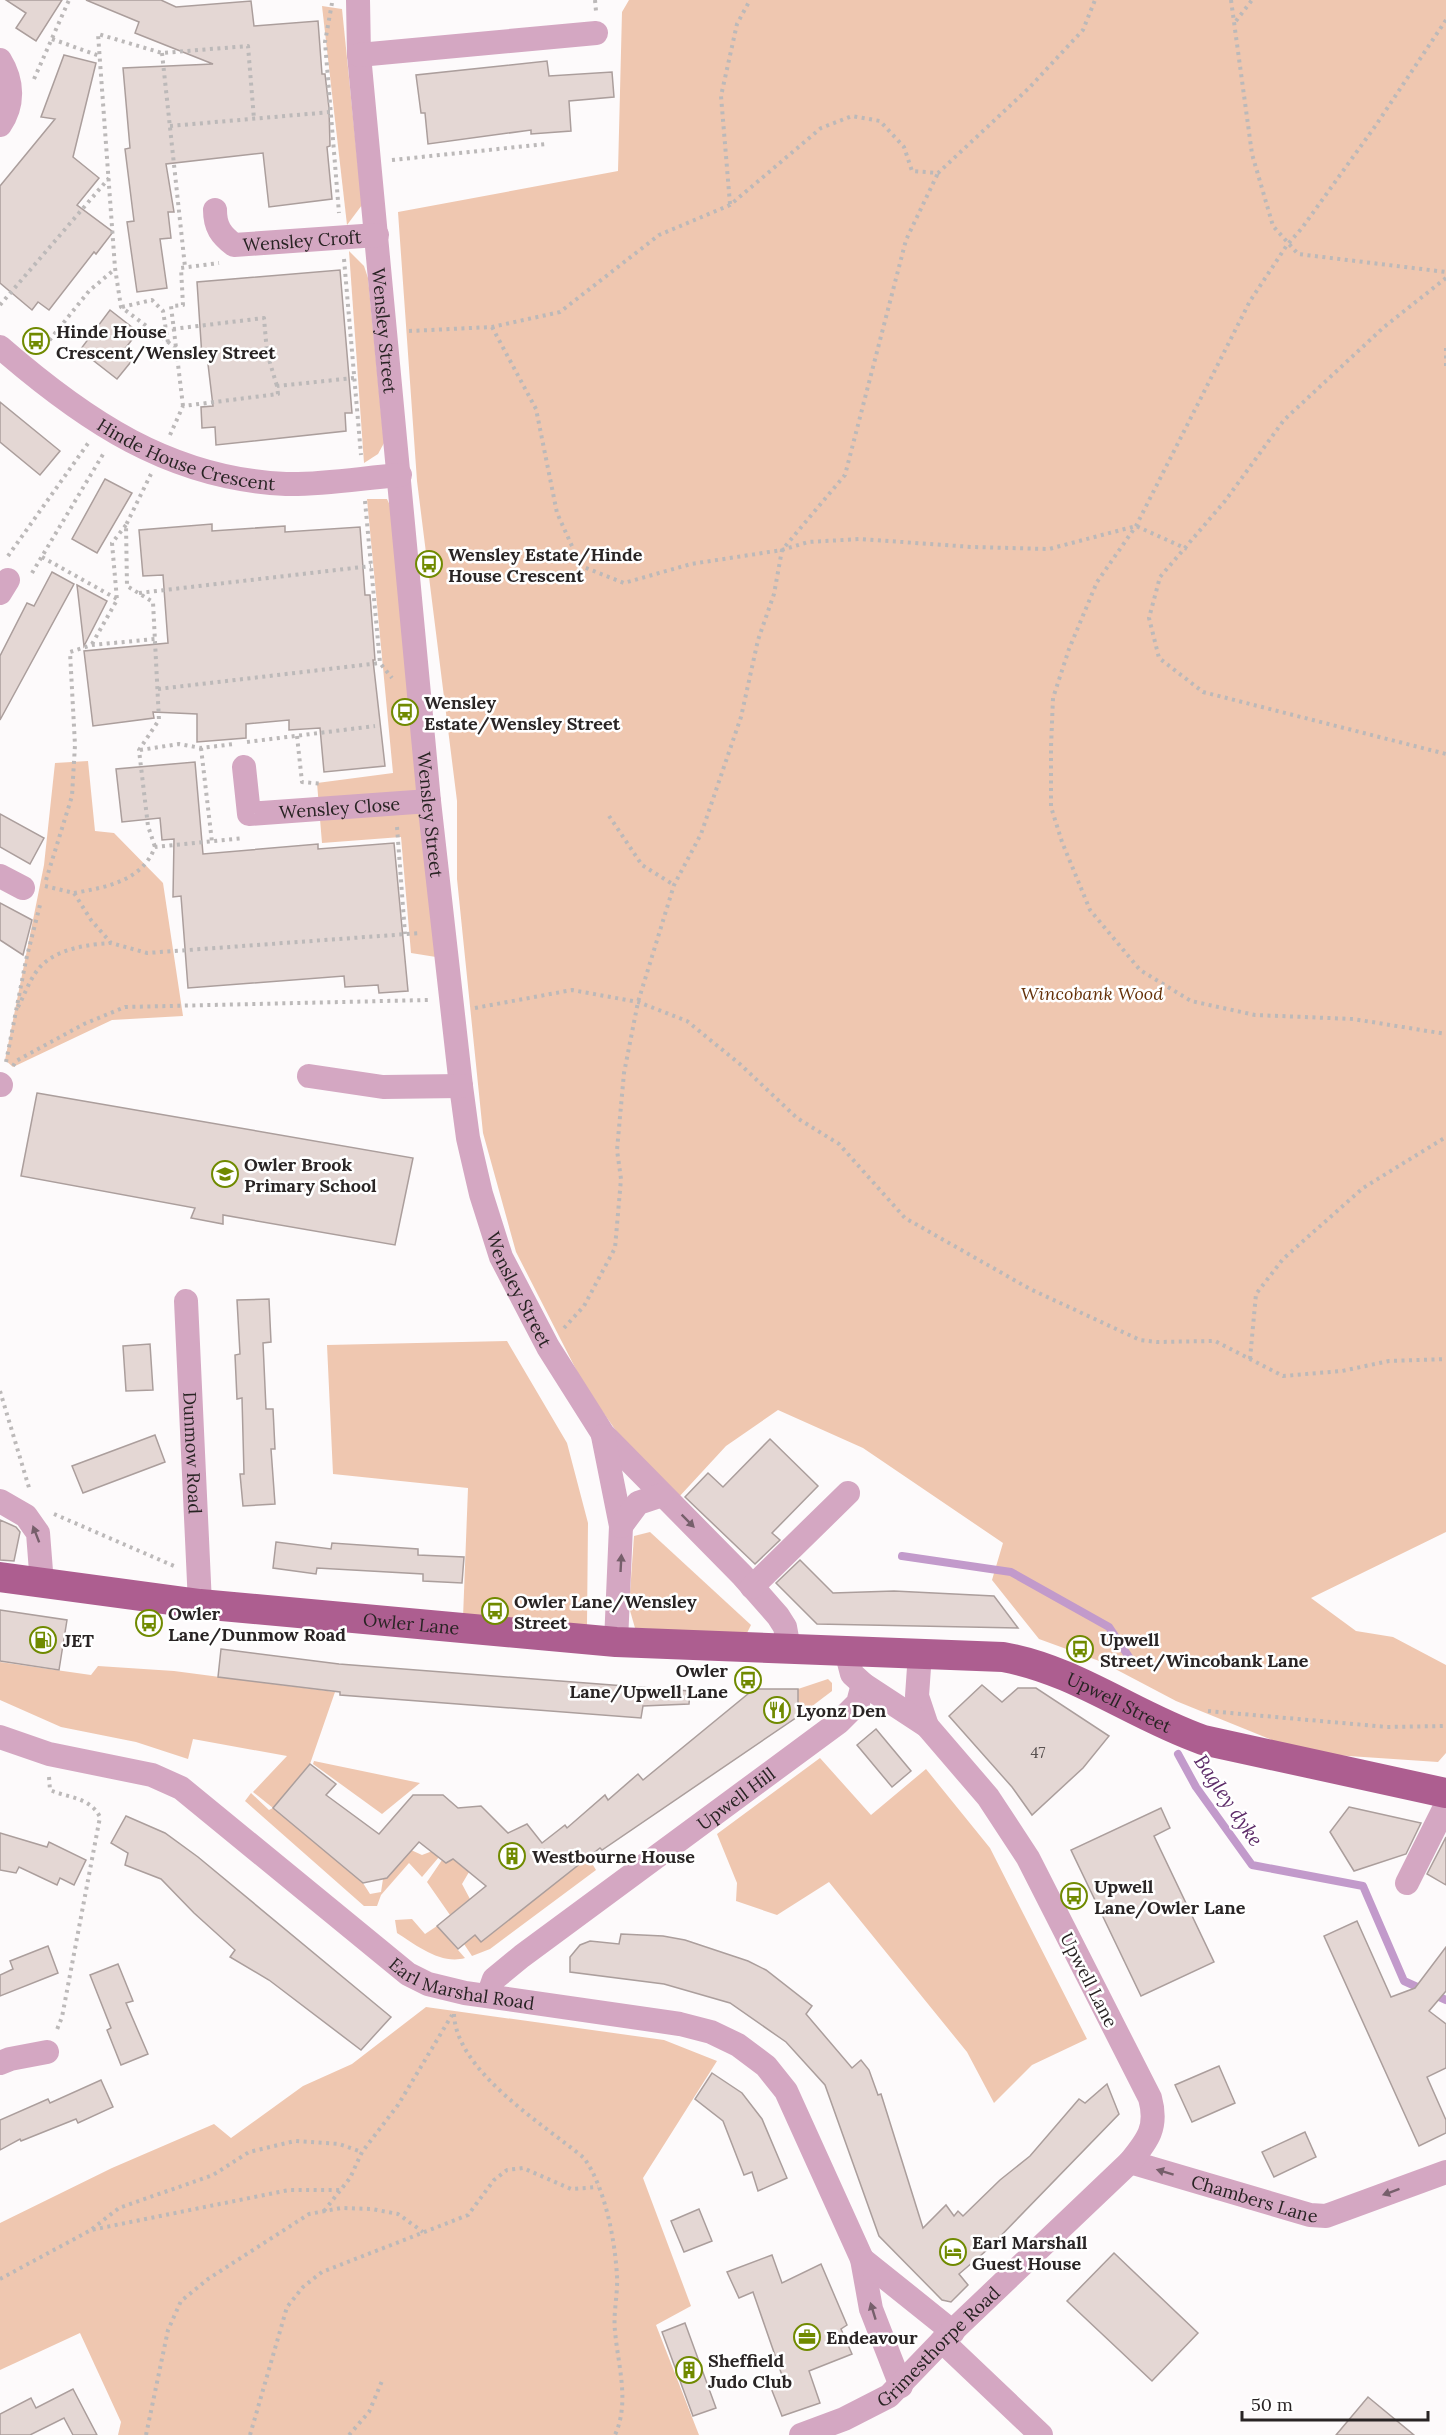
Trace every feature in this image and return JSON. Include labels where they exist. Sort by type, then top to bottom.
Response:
[{"type":"main road","name":"Owler Lane","points":[[0,1577],[42,1584],[199,1590],[616,1642],[789,1650]]},
{"type":"main road","name":"Upwell Street","points":[[789,1650],[1003,1657],[1050,1668],[1177,1731],[1203,1740],[1446,1793]]},
{"type":"street","name":"Wensley Street","points":[[358,0],[359,55],[387,332],[429,801],[454,1006],[461,1086],[468,1138],[480,1194],[501,1257],[548,1347],[603,1434],[747,1581],[785,1627],[789,1650]]},
{"type":"street","points":[[359,55],[596,33]]},
{"type":"street","points":[[0,60],[11,92],[7,115],[0,125]]},
{"type":"street","name":"Wensley Croft","points":[[214,210],[214,221],[221,235],[234,245],[377,235]]},
{"type":"street","name":"Hinde House Crescent","points":[[0,347],[26,369],[109,428],[160,457],[219,476],[287,484],[399,475]]},
{"type":"street","points":[[244,767],[249,814]]},
{"type":"street","name":"Wensley Close","points":[[249,814],[429,801]]},
{"type":"street","points":[[0,876],[34,887]]},
{"type":"street","points":[[309,1076],[383,1087],[461,1086]]},
{"type":"street","name":"Dunmow Road","points":[[186,1301],[199,1590]]},
{"type":"street","name":"Wensley Street","points":[[603,1434],[621,1526],[616,1642]]},
{"type":"street","points":[[747,1581],[848,1493]]},
{"type":"street","points":[[621,1526],[638,1503],[662,1495]]},
{"type":"street","points":[[0,1501],[30,1510],[38,1533],[42,1584]]},
{"type":"street","name":"Upwell Lane","points":[[846,1651],[852,1674],[863,1684],[927,1726],[988,1797],[1028,1858],[1150,2098],[1154,2124]]},
{"type":"street","name":"Upwell Lane","points":[[920,1653],[917,1696],[927,1726]]},
{"type":"street","name":"Upwell Hill","points":[[488,1996],[494,1979],[522,1956],[839,1722],[858,1703],[863,1684]]},
{"type":"street","name":"Earl Marshal Road","points":[[0,1737],[49,1754],[152,1775],[181,1788],[408,1974],[429,1984],[488,1996],[680,2024],[711,2032],[738,2045],[766,2066],[786,2091],[862,2259],[871,2309],[901,2386]]},
{"type":"street","points":[[1407,1883],[1446,1805]]},
{"type":"street","points":[[0,2063],[47,2052]]},
{"type":"street","name":"Grimesthorpe Road","points":[[801,2435],[844,2419],[889,2396],[901,2386],[948,2337],[1130,2162],[1151,2135],[1154,2124]]},
{"type":"street","name":"Chambers Lane","points":[[1130,2162],[1310,2215],[1326,2216],[1446,2172]]},
{"type":"street","name":"Earl Marshal Road","points":[[862,2259],[948,2337],[1041,2435]]},
{"type":"path","points":[[11,92],[29,87],[69,0]]},
{"type":"path","points":[[333,0],[326,42],[354,378],[380,663],[394,680]]},
{"type":"path","points":[[730,205],[721,96],[737,24],[750,0]]},
{"type":"path","points":[[548,1347],[584,1306],[615,1248],[621,1179],[617,1150],[624,1073],[638,1002],[674,885],[701,834],[741,717],[758,640],[774,594],[782,550],[845,475],[906,240],[938,173],[1029,88],[1083,30],[1095,0]]},
{"type":"path","points":[[1231,0],[1252,154],[1273,226],[1287,245],[1298,254],[1446,272]]},
{"type":"path","points":[[1235,21],[1252,0]]},
{"type":"path","points":[[1446,20],[1376,125],[1302,228],[1287,245],[1250,301],[1136,526],[1097,582],[1069,649],[1053,698],[1051,807],[1062,842],[1090,910],[1140,970],[1191,1001],[1255,1014],[1353,1019],[1446,1034]]},
{"type":"path","points":[[176,348],[121,308],[98,34],[162,53],[248,46],[254,119]]},
{"type":"path","points":[[52,39],[100,56]]},
{"type":"path","points":[[162,53],[185,267]]},
{"type":"path","points":[[170,126],[331,112]]},
{"type":"path","points":[[387,332],[492,327],[560,312],[659,235],[730,205],[820,128],[852,116],[880,120],[903,147],[912,171],[938,173]]},
{"type":"path","points":[[370,162],[546,144]]},
{"type":"path","points":[[0,305],[110,178]]},
{"type":"path","points":[[92,645],[117,600],[112,543],[126,525],[183,406],[171,306],[183,305],[181,268],[227,262]]},
{"type":"path","points":[[26,369],[89,291],[116,268]]},
{"type":"path","points":[[1446,278],[1384,327],[1284,420],[1187,549],[1160,577],[1149,618],[1159,658],[1203,692],[1308,722],[1446,754]]},
{"type":"path","points":[[121,308],[152,300],[163,311],[168,343]]},
{"type":"path","points":[[173,328],[264,318],[267,353],[277,386],[278,394],[183,406]]},
{"type":"path","points":[[492,327],[536,409],[556,513],[581,566],[624,584],[690,564],[782,550],[808,542],[860,539],[972,547],[1049,549],[1136,526],[1187,549]]},
{"type":"path","points":[[1446,348],[1446,369]]},
{"type":"path","points":[[277,386],[354,378]]},
{"type":"path","points":[[109,428],[42,556],[23,589],[5,577],[109,428]]},
{"type":"path","points":[[34,887],[74,893],[107,887],[141,871],[150,860],[155,847],[148,825],[140,750],[159,720],[153,602],[127,586],[126,525]]},
{"type":"path","points":[[42,556],[117,600]]},
{"type":"path","points":[[138,593],[371,567]]},
{"type":"path","points":[[1,1084],[16,1011],[34,887],[72,796],[75,745],[70,652],[92,645],[155,639]]},
{"type":"path","points":[[158,689],[380,663]]},
{"type":"path","points":[[140,750],[179,744],[201,748],[375,726]]},
{"type":"path","points":[[297,736],[302,782],[320,782],[355,806]]},
{"type":"path","points":[[201,748],[212,842]]},
{"type":"path","points":[[394,804],[405,934]]},
{"type":"path","points":[[155,847],[252,838],[249,814]]},
{"type":"path","points":[[609,816],[642,865],[674,885]]},
{"type":"path","points":[[74,893],[91,920],[111,943]]},
{"type":"path","points":[[16,1011],[41,966],[64,952],[88,944],[111,943],[147,953],[445,933]]},
{"type":"path","points":[[1,1084],[16,1061],[84,1024],[125,1007],[454,1006],[572,990],[638,1002],[687,1021],[741,1065],[796,1118],[839,1144],[905,1218],[1030,1289],[1140,1340],[1215,1341],[1283,1376],[1342,1371],[1389,1361],[1446,1359]]},
{"type":"path","points":[[1250,1359],[1256,1294],[1283,1259],[1363,1188],[1446,1137]]},
{"type":"path","points":[[0,1391],[30,1510],[199,1590]]},
{"type":"path","points":[[1177,1731],[1194,1713],[1214,1710],[1387,1727],[1446,1726]]},
{"type":"path","points":[[47,2052],[62,2017],[100,1816],[95,1808],[81,1799],[66,1797],[50,1790],[49,1754]]},
{"type":"path","points":[[323,2211],[350,2178],[362,2152],[398,2105],[454,2010],[455,2028],[464,2048],[485,2076],[584,2158],[592,2168],[610,2223],[617,2277],[614,2328],[623,2390],[620,2423],[615,2435]]},
{"type":"path","points":[[0,2279],[92,2230],[119,2208],[213,2175],[249,2152],[295,2141],[339,2144],[362,2152]]},
{"type":"path","points":[[250,2435],[287,2307],[303,2287],[322,2272],[468,2215],[494,2180],[507,2170],[523,2168],[571,2189],[598,2187]]},
{"type":"path","points":[[92,2230],[257,2195],[289,2190],[341,2190]]},
{"type":"path","points":[[146,2435],[168,2330],[181,2301],[254,2248],[309,2214],[341,2208],[372,2209],[398,2214],[423,2232]]},
{"type":"path","points":[[349,2435],[369,2412],[382,2381]]},
{"type":"green space","name":"Wincobank Wood","points":[[629,0],[1446,0],[1446,1532],[1311,1598],[1356,1631],[1393,1637],[1446,1665],[1446,1753],[1438,1762],[1304,1753],[1176,1701],[1102,1662],[1039,1639],[992,1580],[1003,1543],[863,1448],[778,1410],[726,1446],[678,1498],[634,1456],[585,1387],[516,1252],[483,1133],[457,879],[457,801],[417,481],[398,212],[618,171],[622,12]]},
{"type":"green space","points":[[322,6],[342,9],[362,205],[347,225]]},
{"type":"green space","points":[[349,251],[364,266],[368,278],[384,443],[378,454],[364,463]]},
{"type":"green space","points":[[367,499],[387,499],[393,512],[436,957],[411,953],[401,837],[322,843],[317,783],[393,773]]},
{"type":"green space","points":[[88,761],[95,831],[114,833],[163,883],[183,1016],[112,1020],[13,1067],[5,1060],[44,865],[55,763]]},
{"type":"green space","points":[[507,1341],[567,1443],[588,1523],[587,1625],[463,1618],[468,1488],[333,1474],[327,1345]]},
{"type":"green space","points":[[650,1532],[751,1625],[746,1635],[635,1628],[629,1607],[634,1536]]},
{"type":"green space","points":[[0,1662],[91,1675],[98,1666],[174,1671],[335,1692],[310,1764],[273,1808],[253,1792],[287,1756],[193,1739],[188,1759],[136,1742],[61,1727],[0,1700]]},
{"type":"green space","points":[[828,1679],[832,1683],[832,1691],[803,1713],[798,1706],[798,1689]]},
{"type":"green space","points":[[820,1758],[871,1815],[926,1769],[990,1848],[1087,2039],[1032,2065],[994,2103],[967,2052],[829,1882],[777,1915],[736,1901],[737,1883],[717,1834]]},
{"type":"green space","points":[[314,1761],[420,1783],[382,1814],[313,1764]]},
{"type":"green space","points":[[251,1793],[269,1810],[273,1808],[363,1883],[370,1894],[381,1892],[383,1879],[387,1878],[411,1850],[422,1855],[435,1850],[439,1857],[422,1877],[409,1863],[381,1895],[377,1906],[364,1906],[245,1801]]},
{"type":"green space","points":[[588,1857],[596,1870],[490,1949],[472,1956],[464,1944],[475,1935],[481,1942]]},
{"type":"green space","points":[[453,1859],[469,1872],[462,1884],[470,1899],[450,1915],[427,1882],[442,1860],[447,1863]]},
{"type":"green space","points":[[412,1919],[425,1934],[437,1926],[465,1958],[447,1959],[429,1953],[397,1933],[395,1920]]},
{"type":"green space","points":[[426,2007],[664,2040],[717,2061],[643,2178],[691,2306],[656,2325],[699,2435],[118,2435],[121,2422],[80,2333],[0,2370],[0,2223],[112,2168],[214,2124],[231,2138],[303,2086],[352,2064]]},
{"type":"building","points":[[6,0],[62,0],[36,41],[16,28],[26,13]]},
{"type":"building","points":[[86,0],[161,0],[176,7],[251,1],[254,26],[318,21],[322,74],[325,74],[329,108],[330,146],[327,147],[332,199],[269,207],[263,153],[166,164],[174,212],[168,212],[171,238],[160,239],[167,288],[137,292],[127,222],[134,221],[125,149],[130,148],[123,68],[213,64],[135,33],[139,22]]},
{"type":"building","points":[[64,55],[96,63],[73,157],[99,178],[77,205],[113,232],[96,254],[94,252],[49,310],[38,302],[32,310],[0,283],[0,186],[55,119],[41,117]]},
{"type":"building","points":[[547,61],[549,76],[612,72],[614,97],[569,101],[571,131],[531,134],[531,130],[428,144],[425,113],[421,113],[416,75]]},
{"type":"building","points":[[340,270],[352,413],[345,413],[346,431],[216,445],[215,427],[202,428],[201,407],[213,406],[207,356],[202,357],[197,282]]},
{"type":"building","points":[[110,310],[138,332],[124,350],[134,358],[117,379],[80,350]]},
{"type":"building","points":[[0,402],[60,451],[40,475],[0,442]]},
{"type":"building","points":[[105,479],[132,493],[97,553],[72,539]]},
{"type":"building","points":[[212,524],[212,531],[285,526],[285,532],[360,527],[365,595],[370,595],[375,660],[373,660],[385,766],[324,772],[320,728],[289,730],[289,720],[246,724],[246,738],[197,742],[197,714],[153,712],[154,718],[93,726],[84,651],[168,643],[163,575],[143,576],[139,530]]},
{"type":"building","points":[[52,572],[74,584],[0,720],[0,656],[27,603],[34,606]]},
{"type":"building","points":[[77,585],[107,601],[84,646]]},
{"type":"building","points":[[195,762],[203,854],[318,844],[318,849],[394,843],[408,991],[379,993],[378,985],[345,987],[344,976],[188,988],[181,896],[173,897],[174,839],[162,840],[160,818],[122,822],[116,769]]},
{"type":"building","points":[[0,814],[44,838],[30,864],[0,847]]},
{"type":"building","points":[[0,903],[32,920],[23,955],[0,940]]},
{"type":"building","points":[[37,1093],[413,1158],[395,1245],[223,1215],[223,1224],[191,1218],[195,1208],[21,1176]]},
{"type":"building","points":[[269,1299],[271,1342],[263,1343],[266,1409],[273,1409],[275,1449],[271,1449],[275,1504],[243,1506],[240,1474],[244,1474],[242,1398],[237,1399],[235,1355],[240,1354],[237,1300]]},
{"type":"building","points":[[150,1344],[153,1390],[126,1391],[123,1346]]},
{"type":"building","points":[[155,1435],[165,1462],[83,1493],[72,1466]]},
{"type":"building","points":[[770,1439],[818,1486],[772,1533],[780,1540],[755,1564],[685,1497],[708,1473],[723,1487]]},
{"type":"building","points":[[0,1520],[16,1527],[20,1532],[14,1561],[0,1560]]},
{"type":"building","points":[[276,1542],[331,1549],[332,1543],[418,1549],[418,1555],[464,1557],[462,1583],[423,1581],[423,1574],[317,1568],[316,1574],[273,1568]]},
{"type":"building","points":[[800,1560],[833,1593],[894,1591],[994,1596],[1018,1628],[817,1624],[776,1583]]},
{"type":"building","points":[[0,1610],[67,1620],[59,1670],[0,1661]]},
{"type":"building","points":[[221,1649],[339,1664],[690,1691],[689,1704],[643,1706],[641,1718],[340,1695],[340,1692],[218,1677]]},
{"type":"building","points":[[982,1685],[1002,1702],[1018,1688],[1036,1688],[1109,1736],[1083,1768],[1032,1815],[1012,1787],[949,1716]]},
{"type":"building","name":"Westbourne House","points":[[754,1689],[798,1689],[798,1706],[803,1713],[602,1850],[600,1848],[481,1942],[475,1935],[458,1949],[437,1926],[486,1886],[453,1859],[446,1863],[419,1842],[387,1878],[363,1883],[273,1808],[310,1764],[336,1784],[326,1795],[379,1834],[413,1795],[443,1795],[458,1808],[481,1806],[508,1833],[527,1824],[542,1843],[565,1825],[567,1828],[605,1795],[608,1800],[638,1774],[643,1780]]},
{"type":"building","points":[[876,1729],[911,1771],[892,1787],[857,1745]]},
{"type":"building","points":[[1349,1807],[1421,1823],[1406,1854],[1354,1871],[1330,1832]]},
{"type":"building","points":[[1161,1808],[1170,1828],[1154,1836],[1214,1962],[1141,1996],[1071,1850]]},
{"type":"building","points":[[126,1816],[165,1833],[198,1857],[391,2017],[361,2050],[269,1980],[230,1957],[235,1950],[161,1879],[125,1865],[128,1853],[111,1843]]},
{"type":"building","points":[[0,1833],[47,1847],[49,1842],[86,1860],[74,1885],[60,1878],[57,1885],[19,1867],[16,1873],[0,1870]]},
{"type":"building","points":[[1446,1837],[1446,1885],[1427,1874]]},
{"type":"building","points":[[1357,1921],[1391,1997],[1415,1988],[1446,1947],[1446,1991],[1429,2011],[1446,2024],[1446,2068],[1427,2077],[1446,2120],[1446,2133],[1419,2146],[1324,1936]]},
{"type":"building","points":[[621,1934],[663,1936],[685,1940],[748,1961],[766,1970],[812,2006],[806,2014],[852,2068],[861,2060],[869,2070],[878,2095],[881,2094],[923,2228],[946,2205],[954,2216],[958,2211],[963,2216],[1000,2180],[1030,2156],[1079,2099],[1085,2103],[1107,2084],[1119,2114],[987,2250],[959,2274],[968,2285],[951,2302],[942,2300],[879,2236],[825,2085],[786,2042],[730,2003],[664,1984],[570,1972],[570,1957],[580,1945],[590,1941],[619,1944]]},
{"type":"building","points":[[48,1946],[58,1973],[0,1996],[0,1975],[13,1969],[10,1961]]},
{"type":"building","points":[[118,1964],[133,2001],[126,2003],[148,2054],[121,2065],[107,2030],[111,2028],[90,1975]]},
{"type":"building","points":[[1219,2066],[1235,2103],[1192,2122],[1175,2085]]},
{"type":"building","points":[[712,2073],[742,2093],[762,2119],[787,2178],[758,2191],[752,2172],[744,2175],[723,2121],[695,2099]]},
{"type":"building","points":[[101,2080],[113,2107],[78,2123],[76,2119],[21,2141],[20,2139],[0,2150],[0,2120],[48,2099],[50,2103]]},
{"type":"building","points":[[1305,2132],[1316,2157],[1274,2177],[1262,2152]]},
{"type":"building","points":[[699,2209],[712,2241],[684,2252],[671,2221]]},
{"type":"building","points":[[1114,2253],[1198,2333],[1152,2381],[1067,2301]]},
{"type":"building","name":"Endeavour","points":[[772,2255],[782,2283],[821,2264],[847,2325],[841,2329],[852,2354],[809,2371],[820,2403],[782,2416],[771,2388],[785,2384],[753,2292],[739,2298],[727,2272]]},
{"type":"building","name":"Sheffield Judo Club","points":[[685,2323],[716,2408],[693,2416],[662,2332]]},
{"type":"building","points":[[73,2389],[97,2435],[73,2435],[64,2418],[30,2435],[0,2435],[0,2414],[31,2398],[36,2408]]},
{"type":"building","points":[[1368,2397],[1414,2435],[1336,2435]]},
{"type":"waterway","name":"Bagley dyke","points":[[902,1556],[1011,1572],[1109,1627],[1133,1663]]},
{"type":"waterway","name":"Bagley dyke","points":[[1178,1754],[1196,1787],[1252,1865],[1363,1886],[1404,1981],[1446,2000]]},
{"type":"place","name":"Hinde House Crescent/Wensley Street","points":[[36,341]]},
{"type":"place","name":"Wensley Estate/Hinde House Crescent","points":[[429,564]]},
{"type":"place","name":"Wensley Estate/Wensley Street","points":[[405,712]]},
{"type":"place","name":"Owler Brook Primary School","points":[[225,1174]]},
{"type":"place","name":"Owler Lane/Wensley Street","points":[[495,1611]]},
{"type":"place","name":"Owler Lane/Dunmow Road","points":[[149,1623]]},
{"type":"place","name":"JET","points":[[43,1640]]},
{"type":"place","name":"Upwell Street/Wincobank Lane","points":[[1080,1649]]},
{"type":"place","name":"Owler Lane/Upwell Lane","points":[[748,1680]]},
{"type":"place","name":"Lyonz Den","points":[[777,1710]]},
{"type":"place","name":"Westbourne House","points":[[512,1856]]},
{"type":"place","name":"Upwell Lane/Owler Lane","points":[[1074,1896]]},
{"type":"place","name":"Earl Marshall Guest House","points":[[953,2252]]},
{"type":"place","name":"Endeavour","points":[[807,2337]]},
{"type":"place","name":"Sheffield Judo Club","points":[[689,2370]]}]
